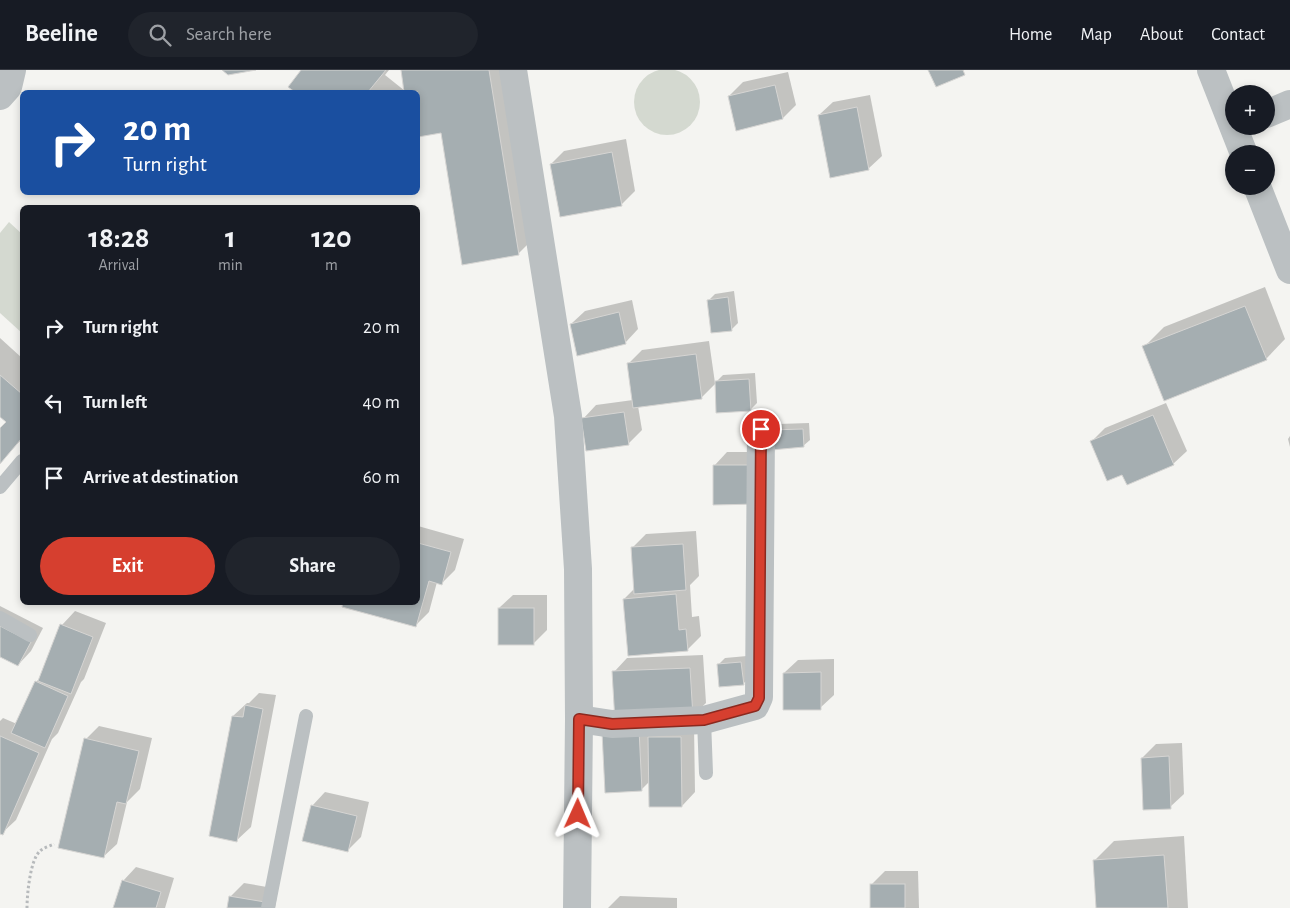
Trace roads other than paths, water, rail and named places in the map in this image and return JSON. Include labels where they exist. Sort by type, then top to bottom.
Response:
[{"type":"street","points":[[0,96],[8,87],[12,70]]},
{"type":"street","points":[[513,70],[568,416],[578,570],[577,908]]},
{"type":"street","points":[[1211,70],[1225,103]]},
{"type":"street","points":[[1275,110],[1290,104]]},
{"type":"street","points":[[1261,195],[1290,270]]},
{"type":"street","points":[[579,719],[612,724],[704,720],[755,706],[759,698],[761,429]]},
{"type":"lane","points":[[0,487],[20,463]]},
{"type":"lane","points":[[0,618],[30,635]]},
{"type":"lane","points":[[268,908],[306,716]]},
{"type":"lane","points":[[704,720],[706,773]]}]
